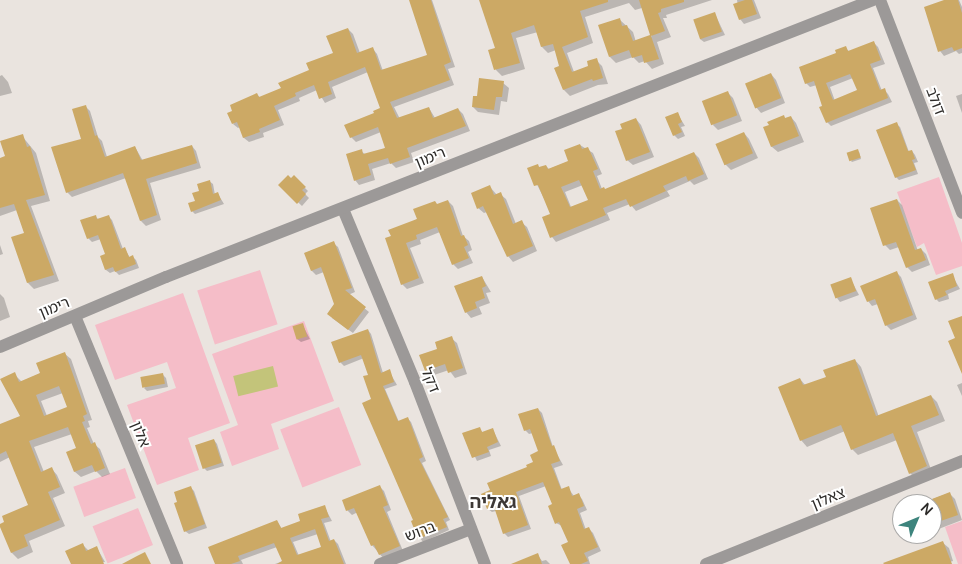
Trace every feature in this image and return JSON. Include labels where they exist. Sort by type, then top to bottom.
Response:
[{"type":"street","name":"רימון","points":[[0,347],[166,277],[873,0]]},
{"type":"street","name":"דולב","points":[[880,0],[962,213]]},
{"type":"street","name":"דקל","points":[[343,209],[415,382],[484,564]]},
{"type":"street","name":"אלון","points":[[75,316],[177,564]]},
{"type":"street","name":"צאלון","points":[[706,564],[962,462]]},
{"type":"street","name":"ברוש","points":[[380,564],[471,529]]},
{"type":"shaded area","points":[[939,177],[962,243],[962,266],[936,275],[924,243],[917,247],[897,192]]},
{"type":"shaded area","points":[[260,270],[278,324],[215,345],[197,290]]},
{"type":"shaded area","points":[[183,293],[230,423],[188,438],[199,470],[157,485],[127,405],[176,388],[167,362],[115,380],[95,325]]},
{"type":"shaded area","points":[[304,321],[334,401],[271,424],[279,449],[232,466],[220,432],[238,425],[212,354]]},
{"type":"shaded area","points":[[273,366],[278,386],[238,396],[233,376]]},
{"type":"shaded area","points":[[339,407],[361,465],[302,487],[280,430]]},
{"type":"shaded area","points":[[125,468],[136,498],[84,517],[73,487]]},
{"type":"shaded area","points":[[138,508],[153,545],[108,563],[93,526]]},
{"type":"shaded area","points":[[962,521],[962,564],[958,564],[945,527]]},
{"type":"building","points":[[409,0],[431,0],[451,62],[444,65],[450,80],[390,102],[397,118],[429,107],[433,118],[458,108],[466,126],[407,148],[410,157],[390,164],[388,158],[368,164],[371,175],[354,181],[346,154],[362,149],[363,154],[385,148],[378,127],[350,138],[344,125],[374,113],[373,111],[380,108],[365,67],[328,82],[332,94],[319,99],[314,85],[295,93],[296,96],[274,106],[280,120],[259,129],[260,132],[243,138],[237,122],[232,124],[227,113],[232,111],[230,105],[257,93],[259,97],[281,88],[278,83],[309,70],[306,63],[333,53],[326,36],[348,28],[357,53],[373,47],[381,70],[427,55]]},
{"type":"building","points":[[479,0],[608,0],[608,2],[580,11],[588,37],[562,47],[572,72],[588,66],[587,61],[597,58],[603,78],[593,81],[592,79],[563,90],[554,68],[559,66],[553,44],[541,47],[534,25],[511,33],[520,63],[494,70],[488,50],[495,48]]},
{"type":"building","points":[[639,0],[684,0],[684,2],[661,9],[661,12],[658,13],[665,31],[651,36],[659,59],[644,63],[642,55],[632,58],[629,50],[609,57],[598,25],[620,18],[622,26],[627,25],[633,41],[650,35]]},
{"type":"building","points":[[752,0],[757,14],[739,20],[733,4]]},
{"type":"building","points":[[944,0],[958,0],[962,13],[962,48],[954,51],[952,47],[938,52],[924,7]]},
{"type":"building","points":[[715,12],[722,32],[700,39],[693,19]]},
{"type":"building","points":[[874,41],[881,60],[870,64],[880,90],[885,88],[888,98],[826,123],[819,107],[822,106],[814,81],[805,84],[799,67],[836,53],[835,50],[846,46],[848,51]],"holes":[[[850,74],[857,90],[833,100],[826,83]]]},
{"type":"building","points":[[771,73],[781,98],[755,109],[745,83]]},
{"type":"building","points":[[479,78],[504,81],[502,97],[496,97],[494,110],[472,107],[473,96],[477,96]]},
{"type":"building","points":[[728,91],[737,115],[711,125],[702,101]]},
{"type":"building","points":[[86,105],[95,136],[97,135],[105,157],[135,146],[141,160],[192,145],[197,163],[146,179],[157,215],[140,221],[123,173],[66,193],[51,147],[81,139],[72,109]]},
{"type":"building","points":[[678,112],[682,122],[678,124],[682,132],[673,136],[665,117]]},
{"type":"building","points":[[784,115],[785,118],[791,116],[799,136],[771,147],[763,127],[769,125],[767,122]]},
{"type":"building","points":[[636,118],[650,152],[626,161],[615,131],[622,129],[620,124]]},
{"type":"building","points":[[897,122],[908,151],[912,150],[915,159],[912,160],[916,170],[895,178],[876,130]]},
{"type":"building","points":[[744,132],[753,153],[724,165],[715,144]]},
{"type":"building","points":[[23,134],[27,147],[30,146],[45,195],[26,200],[54,275],[27,283],[11,237],[24,233],[14,204],[0,208],[0,158],[5,156],[0,141]]},
{"type":"building","points":[[580,144],[582,149],[588,147],[598,169],[593,171],[600,189],[604,187],[605,189],[694,152],[704,174],[688,181],[686,176],[663,186],[666,191],[630,207],[626,199],[603,208],[606,215],[550,238],[542,217],[550,214],[538,185],[534,186],[527,168],[538,164],[539,167],[546,165],[548,169],[568,161],[564,150]],"holes":[[[579,180],[588,200],[570,207],[561,187]]]},
{"type":"building","points":[[858,149],[861,158],[849,161],[847,153]]},
{"type":"building","points":[[288,175],[291,178],[294,175],[306,187],[302,190],[306,194],[297,204],[278,185]]},
{"type":"building","points":[[210,180],[213,194],[218,192],[221,200],[191,212],[188,203],[195,201],[192,193],[199,191],[197,184]]},
{"type":"building","points":[[490,185],[494,195],[501,192],[513,224],[522,220],[533,246],[507,257],[483,206],[477,209],[471,193]]},
{"type":"building","points":[[897,199],[915,250],[921,248],[926,260],[906,268],[896,242],[883,246],[870,208]]},
{"type":"building","points":[[448,200],[461,236],[464,235],[468,245],[464,247],[469,258],[452,265],[437,227],[416,235],[417,239],[406,243],[419,278],[401,285],[385,238],[391,236],[388,230],[417,219],[413,209],[435,201],[437,204]]},
{"type":"building","points":[[96,215],[97,219],[109,215],[121,249],[125,247],[129,257],[133,255],[136,264],[115,272],[113,267],[105,270],[100,256],[105,254],[98,235],[87,239],[80,220]]},
{"type":"building","points":[[334,241],[352,288],[345,290],[366,307],[348,330],[327,314],[334,304],[321,267],[311,271],[304,253]]},
{"type":"building","points":[[897,271],[913,315],[885,326],[875,299],[867,302],[860,286]]},
{"type":"building","points":[[953,273],[957,286],[945,291],[947,295],[935,300],[928,282]]},
{"type":"building","points":[[482,276],[486,286],[482,288],[485,298],[475,302],[477,308],[465,313],[454,286]]},
{"type":"building","points":[[851,277],[856,291],[835,299],[830,285]]},
{"type":"building","points":[[962,316],[962,374],[948,341],[955,338],[948,321]]},
{"type":"building","points":[[303,323],[307,336],[297,340],[292,326]]},
{"type":"building","points":[[368,329],[381,373],[390,369],[394,382],[383,386],[398,421],[408,417],[423,457],[419,459],[448,517],[443,519],[447,527],[418,539],[411,521],[413,520],[362,403],[371,399],[363,376],[368,375],[361,355],[339,363],[331,342]]},
{"type":"building","points":[[452,336],[463,368],[448,373],[445,364],[425,371],[419,355],[437,349],[435,342]]},
{"type":"building","points":[[65,352],[87,414],[83,416],[85,421],[82,422],[91,444],[95,442],[105,468],[95,472],[92,465],[74,472],[66,452],[76,448],[68,427],[29,441],[41,472],[52,467],[60,487],[48,492],[60,520],[24,535],[28,546],[11,553],[0,527],[0,524],[4,522],[2,516],[28,505],[6,451],[0,454],[0,424],[20,416],[0,379],[15,372],[19,382],[40,373],[36,363]],"holes":[[[59,386],[67,407],[44,416],[36,395]]]},
{"type":"building","points":[[855,359],[876,416],[931,395],[939,415],[911,426],[927,466],[909,474],[893,433],[851,450],[841,425],[800,441],[778,387],[800,378],[803,385],[826,377],[823,370]]},
{"type":"building","points":[[163,373],[165,384],[142,388],[140,377]]},
{"type":"building","points":[[538,408],[552,446],[554,445],[560,461],[551,464],[561,489],[569,486],[572,496],[579,493],[584,506],[577,509],[584,529],[589,527],[598,547],[584,553],[588,561],[581,564],[570,564],[561,545],[568,542],[559,522],[555,524],[548,506],[552,504],[543,482],[516,492],[528,525],[503,534],[494,507],[487,509],[481,494],[490,490],[487,483],[527,467],[526,465],[533,462],[530,455],[538,451],[530,429],[524,431],[518,414]]},
{"type":"building","points":[[480,427],[482,432],[493,428],[498,442],[487,447],[489,452],[472,458],[462,433]]},
{"type":"building","points":[[214,439],[222,463],[203,469],[195,445]]},
{"type":"building","points":[[380,485],[388,505],[383,507],[400,546],[379,555],[374,545],[371,546],[354,508],[346,511],[342,500]]},
{"type":"building","points":[[191,486],[205,524],[184,532],[174,503],[177,502],[174,492]]},
{"type":"building","points":[[950,492],[958,515],[942,521],[942,495]]},
{"type":"building","points":[[325,505],[329,517],[321,519],[329,541],[334,539],[344,564],[277,564],[282,561],[274,543],[238,556],[240,561],[231,564],[215,564],[208,547],[277,520],[281,528],[300,521],[298,514]],"holes":[[[315,529],[321,547],[297,555],[290,538]]]},
{"type":"building","points":[[942,541],[952,564],[883,563],[935,544],[942,544]]},
{"type":"building","points":[[83,543],[86,551],[97,546],[104,564],[71,564],[65,551]]},
{"type":"building","points":[[145,552],[151,564],[122,564],[137,556]]},
{"type":"building","points":[[538,553],[542,564],[511,564]]},
{"type":"district","name":"גאליה","points":[[493,501]]}]
